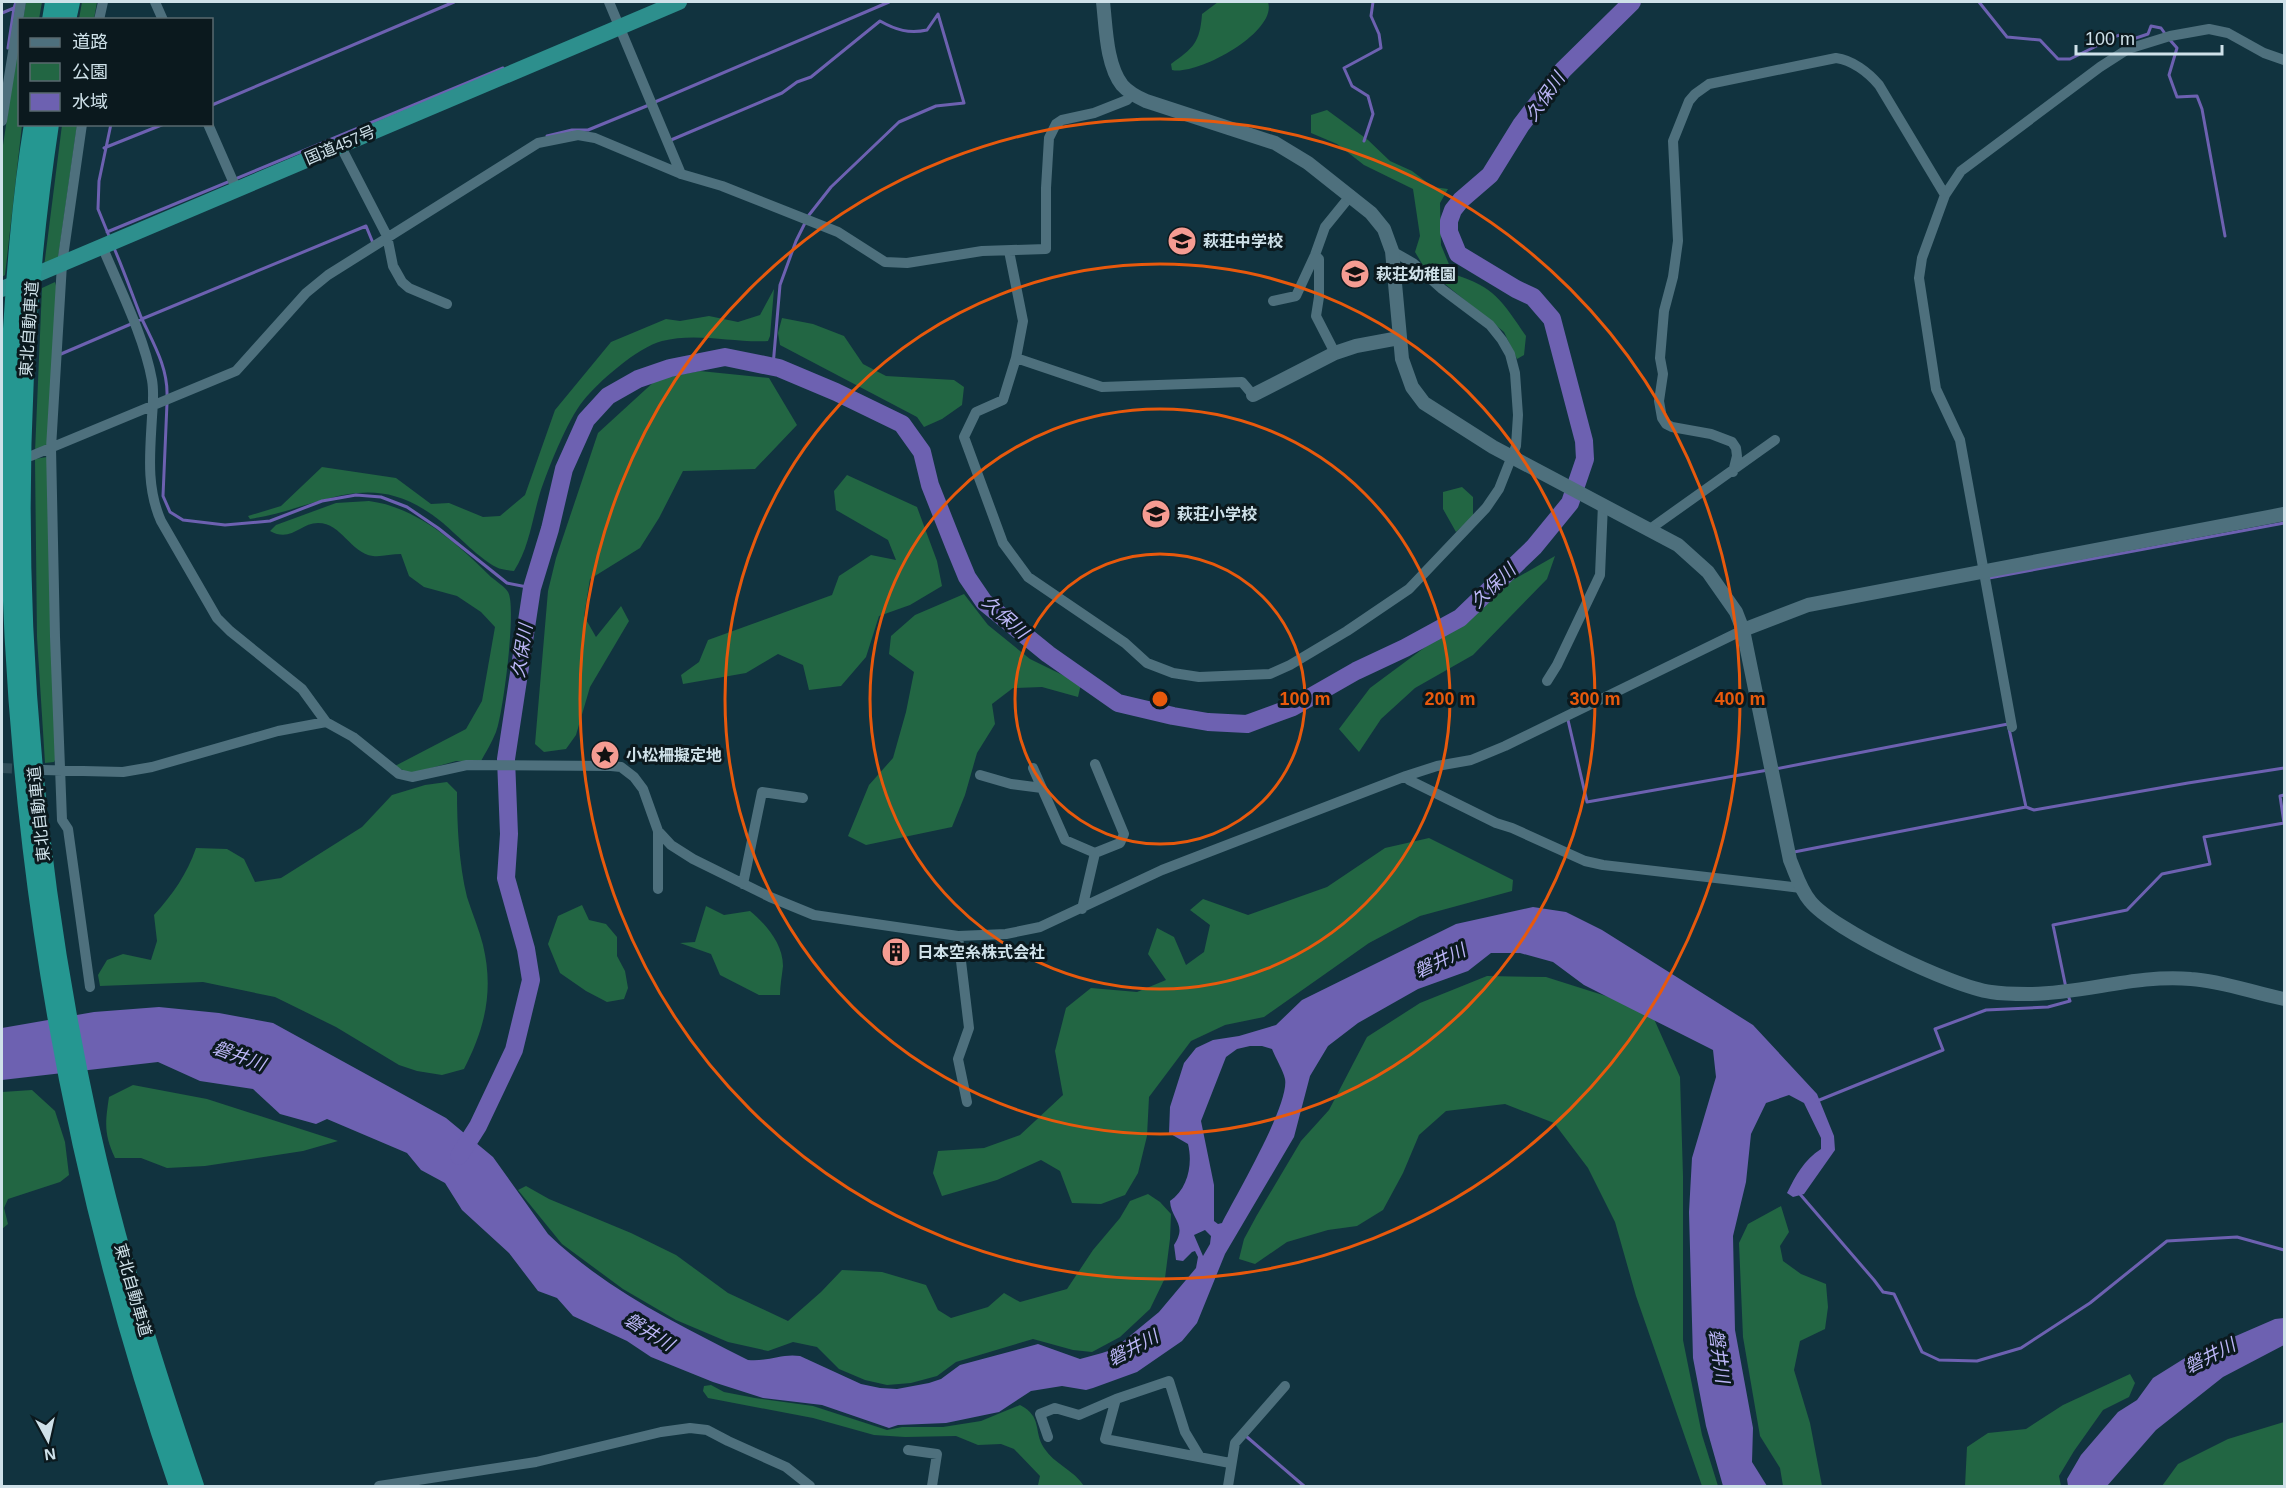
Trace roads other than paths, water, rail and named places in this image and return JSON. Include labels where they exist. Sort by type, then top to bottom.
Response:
[{"type":"highway","points":[[51,18],[54,2]]},
{"type":"highway","points":[[67,18],[71,2]]},
{"type":"highway","name":"国道457号","points":[[15,292],[62,264],[102,246],[679,2]]},
{"type":"highway","name":"東北自動車道","points":[[33,126],[27,160],[15,292],[24,413],[21,522],[31,735],[56,999],[74,1128],[100,1234],[144,1383],[178,1486]]},
{"type":"highway","name":"東北自動車道","points":[[15,292],[33,260],[50,126]]},
{"type":"highway","name":"東北自動車道","points":[[56,999],[116,1231],[142,1322],[195,1486]]},
{"type":"street","points":[[18,18],[21,2]]},
{"type":"street","points":[[99,18],[103,2]]},
{"type":"street","points":[[155,2],[162,18]]},
{"type":"street","points":[[609,2],[681,174]]},
{"type":"street","points":[[1103,2],[1110,54],[1116,76],[1133,94],[1146,101],[1275,143],[1308,163],[1352,195],[1384,229],[1392,251],[1399,338],[1407,376],[1424,403],[1493,447],[1650,529],[1686,551],[1708,572],[1736,612],[1743,630],[1790,860],[1801,888],[1811,902],[1831,920],[1891,953],[1948,980],[1990,992],[2030,994],[2149,978],[2191,979],[2228,985],[2284,999]]},
{"type":"street","points":[[2,121],[3,101],[18,18]]},
{"type":"street","points":[[2012,727],[1960,440],[1936,389],[1919,278],[1922,258],[1945,195],[1961,171],[2100,67],[2128,49],[2170,36],[2209,29],[2228,33],[2264,53],[2284,60]]},
{"type":"street","points":[[1732,472],[1737,456],[1732,442],[1711,434],[1672,428],[1662,418],[1659,401],[1663,374],[1660,358],[1664,311],[1673,277],[1678,241],[1673,141],[1689,101],[1709,84],[1836,58],[1845,59],[1871,75],[1879,85],[1945,195]]},
{"type":"street","points":[[31,456],[236,371],[306,293],[328,275],[538,143],[578,135],[595,138],[681,174],[722,186],[838,232],[885,262],[907,263],[982,251],[1046,249],[1049,138],[1056,124],[1062,120],[1094,113],[1127,100],[1133,94]]},
{"type":"street","points":[[82,126],[62,264],[51,448],[54,637],[62,820],[68,829],[90,987]]},
{"type":"street","points":[[209,126],[236,188]]},
{"type":"street","points":[[340,145],[387,236],[393,266],[402,282],[409,288],[447,304]]},
{"type":"street","points":[[1273,301],[1296,296],[1325,227],[1352,195]]},
{"type":"street","points":[[102,246],[144,351],[153,382],[150,465],[154,506],[217,618],[302,689],[326,722],[353,737],[399,774],[412,777],[467,765],[621,768],[634,777],[643,789],[658,831],[658,889]]},
{"type":"street","points":[[1009,251],[1023,321],[1016,358],[1003,400],[976,412],[964,437],[1003,543],[1028,577],[1125,643],[1147,663],[1173,673],[1199,677],[1270,674],[1290,665],[1347,631],[1409,589],[1486,508],[1499,489],[1516,446],[1518,415],[1515,373],[1510,354],[1490,325],[1442,289],[1413,263],[1392,251]]},
{"type":"street","points":[[1315,255],[1319,259],[1319,297],[1316,316],[1335,353]]},
{"type":"street","points":[[1016,358],[1101,387],[1242,382],[1253,395],[1335,353],[1356,346],[1399,338]]},
{"type":"street","points":[[1650,529],[1775,440]]},
{"type":"street","points":[[1547,681],[1600,575],[1603,504]]},
{"type":"street","points":[[658,831],[671,845],[693,859],[814,915],[958,936],[1006,934],[1040,927],[1162,870],[1407,776],[1437,766],[1471,760],[1505,746],[1743,630],[1808,605],[2284,514]]},
{"type":"street","points":[[43,770],[123,772],[153,767],[278,730],[326,722]]},
{"type":"street","points":[[1033,768],[1065,840],[1095,853],[1120,843],[1124,834],[1095,764]]},
{"type":"street","points":[[980,775],[1011,784],[1041,788]]},
{"type":"street","points":[[1407,776],[1409,780],[1496,824],[1512,828],[1585,861],[1801,888]]},
{"type":"street","points":[[743,884],[762,792],[803,798]]},
{"type":"street","points":[[1082,909],[1095,853]]},
{"type":"street","points":[[958,936],[969,1028],[958,1059],[967,1101]]},
{"type":"street","points":[[1048,1437],[1040,1414],[1055,1408],[1079,1415],[1116,1399],[1169,1381],[1185,1432],[1200,1457]]},
{"type":"street","points":[[1228,1486],[1230,1463],[1238,1438],[1285,1386]]},
{"type":"street","points":[[1116,1399],[1105,1439],[1230,1463]]},
{"type":"street","points":[[379,1486],[536,1462],[661,1432],[690,1428],[707,1430],[728,1442],[786,1467],[810,1486]]},
{"type":"street","points":[[908,1450],[937,1454],[932,1486]]},
{"type":"water","name":"磐井川","points":[[1533,907],[1566,912],[1602,930],[1753,1025],[1817,1094],[1834,1136],[1835,1150],[1804,1194],[1793,1197],[1787,1193],[1805,1163],[1821,1149],[1821,1138],[1804,1103],[1789,1095],[1766,1103],[1751,1134],[1746,1182],[1733,1236],[1735,1330],[1753,1428],[1752,1462],[1767,1486],[1723,1486],[1706,1426],[1693,1358],[1689,1212],[1692,1158],[1716,1077],[1713,1050],[1584,985],[1553,962],[1520,953],[1491,953],[1468,971],[1418,989],[1358,1023],[1328,1046],[1310,1076],[1294,1137],[1225,1254],[1197,1323],[1182,1341],[1137,1372],[1093,1388],[1086,1390],[1062,1386],[1031,1391],[999,1412],[946,1423],[898,1425],[889,1428],[822,1405],[763,1398],[713,1382],[651,1357],[627,1341],[573,1316],[557,1298],[538,1291],[509,1253],[462,1210],[445,1183],[421,1170],[407,1153],[327,1119],[316,1124],[280,1114],[253,1089],[200,1081],[158,1062],[2,1080],[2,1028],[94,1012],[159,1007],[219,1013],[273,1023],[446,1118],[493,1157],[548,1234],[593,1272],[643,1304],[748,1360],[800,1356],[861,1384],[897,1389],[929,1383],[941,1379],[960,1365],[1038,1344],[1080,1359],[1102,1353],[1114,1349],[1159,1312],[1196,1268],[1198,1257],[1195,1251],[1183,1261],[1176,1260],[1174,1245],[1178,1238],[1179,1227],[1170,1201],[1185,1183],[1190,1160],[1188,1144],[1169,1133],[1170,1107],[1184,1063],[1196,1048],[1213,1040],[1239,1036],[1276,1025],[1302,1000],[1456,924]],"holes":[[[1250,1046],[1272,1049],[1285,1079],[1284,1091],[1271,1129],[1222,1223],[1218,1224],[1214,1221],[1214,1185],[1201,1121],[1226,1057],[1237,1049]],[[1205,1230],[1211,1236],[1210,1244],[1203,1256],[1194,1235]]]},
{"type":"water","name":"磐井川","points":[[2284,1318],[2284,1345],[2223,1377],[2156,1430],[2107,1486],[2068,1486],[2067,1479],[2081,1455],[2118,1412],[2137,1400],[2153,1378],[2185,1358],[2275,1319]]},
{"type":"waterway","points":[[2,13],[14,8],[16,2]]},
{"type":"waterway","points":[[213,105],[454,2]]},
{"type":"waterway","points":[[655,102],[889,2]]},
{"type":"waterway","points":[[1364,141],[1373,114],[1368,96],[1352,86],[1344,68],[1381,48],[1379,34],[1371,16],[1373,2]]},
{"type":"waterway","name":"久保川","points":[[459,1156],[478,1126],[514,1050],[531,980],[526,949],[506,878],[509,834],[506,759],[532,588],[550,529],[564,469],[586,420],[608,396],[638,379],[670,368],[725,357],[779,368],[836,392],[902,424],[922,452],[930,485],[955,548],[967,577],[984,602],[1048,654],[1118,703],[1208,722],[1247,724],[1293,707],[1356,671],[1460,618],[1534,547],[1570,503],[1585,459],[1584,441],[1552,319],[1533,297],[1458,254],[1449,232],[1449,221],[1453,210],[1461,200],[1490,175],[1521,125],[1563,70],[1632,2]]},
{"type":"waterway","points":[[1979,2],[2007,37],[2040,40],[2058,59],[2070,59],[2119,35],[2130,40],[2148,34],[2151,26],[2161,28],[2166,35]]},
{"type":"waterway","points":[[8,48],[14,8]]},
{"type":"waterway","points":[[671,140],[782,93],[797,82],[811,77],[880,21],[892,27],[914,32],[927,30],[938,14],[964,103],[936,106],[899,122],[831,187],[809,215],[796,241],[780,285],[773,366]]},
{"type":"waterway","points":[[2170,40],[2177,48],[2169,75],[2177,97],[2197,96],[2202,109],[2225,236]]},
{"type":"waterway","points":[[107,232],[503,68]]},
{"type":"waterway","points":[[547,136],[572,130],[588,130],[649,105]]},
{"type":"waterway","points":[[109,236],[98,209],[99,181],[111,126]]},
{"type":"waterway","points":[[104,148],[159,126]]},
{"type":"waterway","points":[[137,321],[366,226],[373,243]]},
{"type":"waterway","points":[[114,248],[162,365],[167,396]]},
{"type":"waterway","points":[[61,354],[131,324]]},
{"type":"waterway","points":[[167,403],[163,496],[170,512],[183,520],[225,525],[270,521],[322,501],[356,495],[381,497],[407,507],[438,528],[507,583],[532,588]]},
{"type":"waterway","points":[[1989,578],[2284,523]]},
{"type":"waterway","points":[[1568,720],[1587,802],[1768,770]]},
{"type":"waterway","points":[[1775,769],[2008,724],[2026,807]]},
{"type":"waterway","points":[[1794,852],[2026,807],[2034,810],[2284,768]]},
{"type":"waterway","points":[[2066,988],[2053,925],[2127,910],[2162,874],[2210,864],[2204,837],[2284,823],[2280,796],[2284,795]]},
{"type":"waterway","points":[[1817,1101],[1943,1050],[1935,1029],[1986,1010],[2048,1007],[2070,1001],[2068,995]]},
{"type":"waterway","points":[[1799,1193],[1883,1292],[1894,1294],[1922,1352],[1939,1360],[1977,1361],[2021,1348],[2090,1303],[2167,1241],[2237,1237],[2284,1250]]},
{"type":"waterway","points":[[1247,1437],[1304,1486]]},
{"type":"tunnel","points":[[2,768],[28,769]]},
{"type":"place","name":"萩荘中学校","points":[[1182,241]]},
{"type":"place","name":"萩荘幼稚園","points":[[1355,274]]},
{"type":"place","name":"萩荘小学校","points":[[1156,514]]},
{"type":"place","name":"小松柵擬定地","points":[[605,755]]},
{"type":"place","name":"日本空糸株式会社","points":[[896,952]]}]
